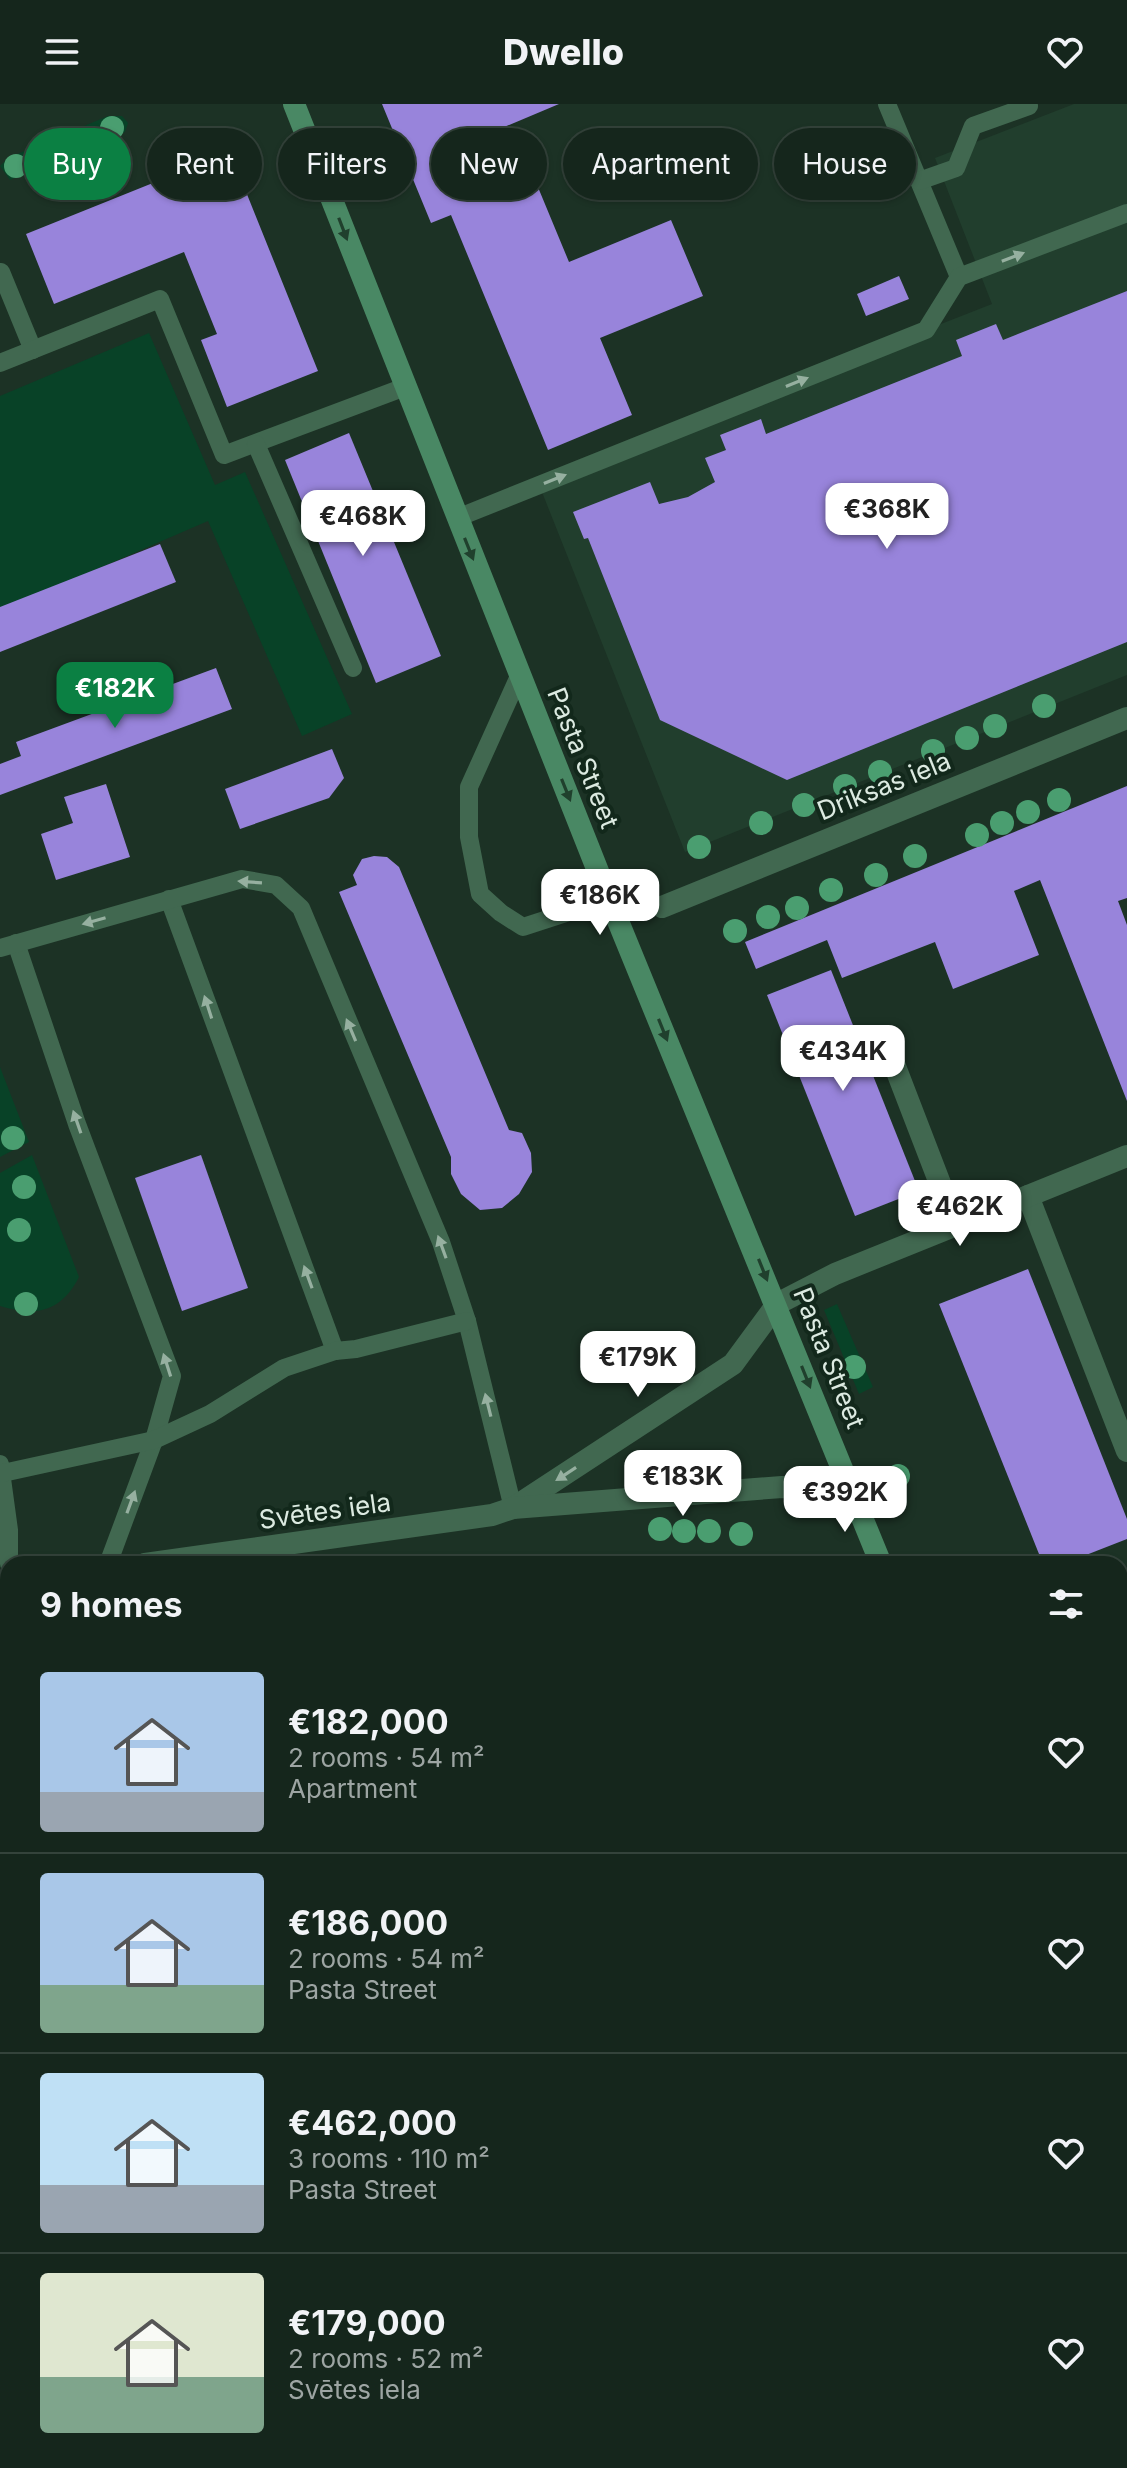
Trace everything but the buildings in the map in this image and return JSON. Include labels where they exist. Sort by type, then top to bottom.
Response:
[{"type":"main road","name":"Pasta Street","points":[[294,104],[609,899],[878,1556]]},
{"type":"street","name":"Driksas iela","points":[[662,907],[1127,718]]},
{"type":"street","points":[[886,1043],[956,1225]]},
{"type":"street","points":[[777,1304],[835,1274],[1127,1156]]},
{"type":"street","points":[[1028,1196],[1127,1451]]},
{"type":"street","name":"Svētes iela","points":[[513,1508],[733,1364],[777,1304]]},
{"type":"street","name":"Svētes iela","points":[[202,1556],[492,1515],[513,1508],[782,1487],[851,1488]]},
{"type":"lane","points":[[887,104],[959,277]]},
{"type":"lane","points":[[919,181],[956,168],[973,126],[1029,106]]},
{"type":"lane","points":[[457,518],[926,330],[959,277],[1127,213]]},
{"type":"lane","points":[[1,272],[33,350]]},
{"type":"lane","points":[[0,363],[160,299],[224,455],[405,387]]},
{"type":"lane","points":[[256,444],[353,668]]},
{"type":"lane","points":[[520,674],[469,787],[469,837],[480,894],[523,927],[609,899]]},
{"type":"lane","points":[[111,1556],[154,1440],[172,1376],[8,945],[242,879],[276,885],[301,908],[441,1242],[467,1321],[513,1508]]},
{"type":"lane","points":[[169,899],[335,1351]]},
{"type":"lane","points":[[8,1556],[2,1469],[154,1440],[210,1414],[284,1368],[335,1351],[356,1349],[467,1321]]},
{"type":"shaded area","points":[[1074,104],[1127,104],[1127,675],[685,852],[538,482],[992,304],[935,158]]},
{"type":"shaded area","points":[[108,116],[122,116],[128,123],[126,128],[79,128]]},
{"type":"shaded area","points":[[24,151],[24,174],[10,180],[0,166],[8,158]]},
{"type":"shaded area","points":[[149,333],[215,485],[245,472],[352,714],[302,736],[208,521],[0,611],[0,396]]},
{"type":"shaded area","points":[[0,1067],[29,1142],[0,1157]]},
{"type":"shaded area","points":[[32,1155],[79,1277],[72,1289],[56,1304],[46,1309],[25,1311],[0,1306],[0,1173]]},
{"type":"shaded area","points":[[837,1304],[873,1387],[859,1394],[824,1310]]}]
